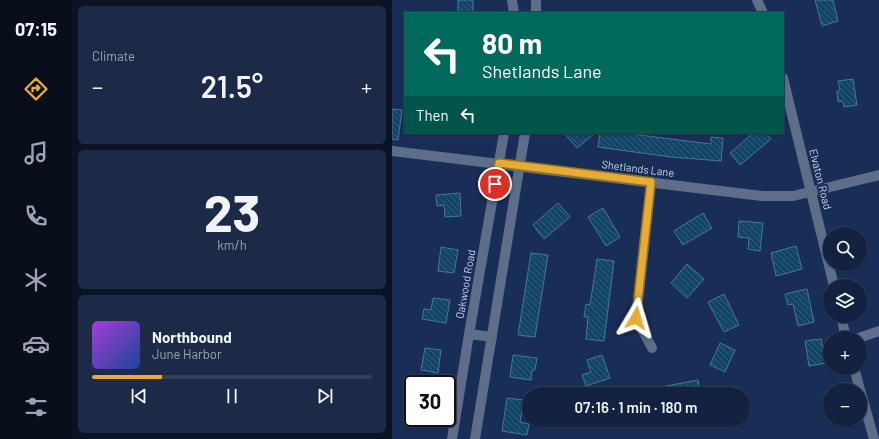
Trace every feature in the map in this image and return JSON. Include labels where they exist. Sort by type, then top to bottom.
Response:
[{"type":"street","points":[[512,0],[514,12]]},
{"type":"street","points":[[536,0],[536,12]]},
{"type":"street","points":[[757,0],[763,12]]},
{"type":"street","name":"Elvaton Road","points":[[784,82],[832,279]]},
{"type":"street","name":"Oakwood Road","points":[[452,439],[504,134]]},
{"type":"street","points":[[475,439],[525,134]]},
{"type":"street","name":"Shetlands Lane","points":[[392,151],[762,196],[793,196],[879,175]]},
{"type":"street","points":[[651,182],[636,318],[652,348]]},
{"type":"street","points":[[867,335],[879,331]]},
{"type":"street","points":[[469,334],[492,337]]},
{"type":"street","points":[[856,375],[874,439]]},
{"type":"building","points":[[458,0],[473,0],[473,12],[458,12]]},
{"type":"building","points":[[815,0],[833,0],[838,21],[822,26]]},
{"type":"building","points":[[853,79],[857,105],[844,107],[843,101],[838,102],[837,91],[840,90],[838,81]]},
{"type":"building","points":[[392,109],[402,110],[398,140],[392,139]]},
{"type":"building","points":[[565,134],[594,134],[577,148]]},
{"type":"building","points":[[600,134],[631,134],[711,144],[711,137],[723,138],[721,161],[671,157],[598,147]]},
{"type":"building","points":[[752,134],[767,134],[771,139],[740,165],[730,153]]},
{"type":"building","points":[[460,193],[461,216],[445,217],[444,205],[437,206],[436,195]]},
{"type":"building","points":[[558,203],[570,217],[544,239],[533,225]]},
{"type":"building","points":[[603,208],[620,237],[606,246],[588,217]]},
{"type":"building","points":[[703,213],[712,228],[683,245],[674,231]]},
{"type":"building","points":[[739,221],[763,223],[760,251],[748,249],[749,238],[738,237]]},
{"type":"building","points":[[796,246],[802,269],[776,276],[771,253]]},
{"type":"building","points":[[441,247],[458,250],[454,273],[438,271]]},
{"type":"building","points":[[531,253],[548,255],[535,337],[518,335]]},
{"type":"building","points":[[597,259],[614,261],[604,341],[586,339],[588,317],[584,317],[586,304],[590,305]]},
{"type":"building","points":[[687,264],[704,279],[687,298],[671,283]]},
{"type":"building","points":[[807,289],[814,322],[798,326],[793,304],[788,305],[785,294]]},
{"type":"building","points":[[724,294],[739,325],[724,332],[708,302]]},
{"type":"building","points":[[433,298],[450,300],[446,323],[422,319],[424,309],[431,310]]},
{"type":"building","points":[[821,339],[823,349],[823,364],[809,366],[805,341]]},
{"type":"building","points":[[720,343],[735,350],[725,372],[710,365]]},
{"type":"building","points":[[425,348],[441,350],[438,373],[421,370]]},
{"type":"building","points":[[513,355],[537,358],[535,370],[532,370],[531,380],[510,377]]},
{"type":"building","points":[[602,355],[610,378],[586,386],[582,375],[591,372],[587,360]]},
{"type":"building","points":[[698,380],[699,387],[666,387]]},
{"type":"building","points":[[507,398],[522,400],[520,422],[522,422],[522,427],[528,427],[527,435],[502,431]]},
{"type":"route","points":[[495,184],[499,163],[651,182],[636,318]]}]
